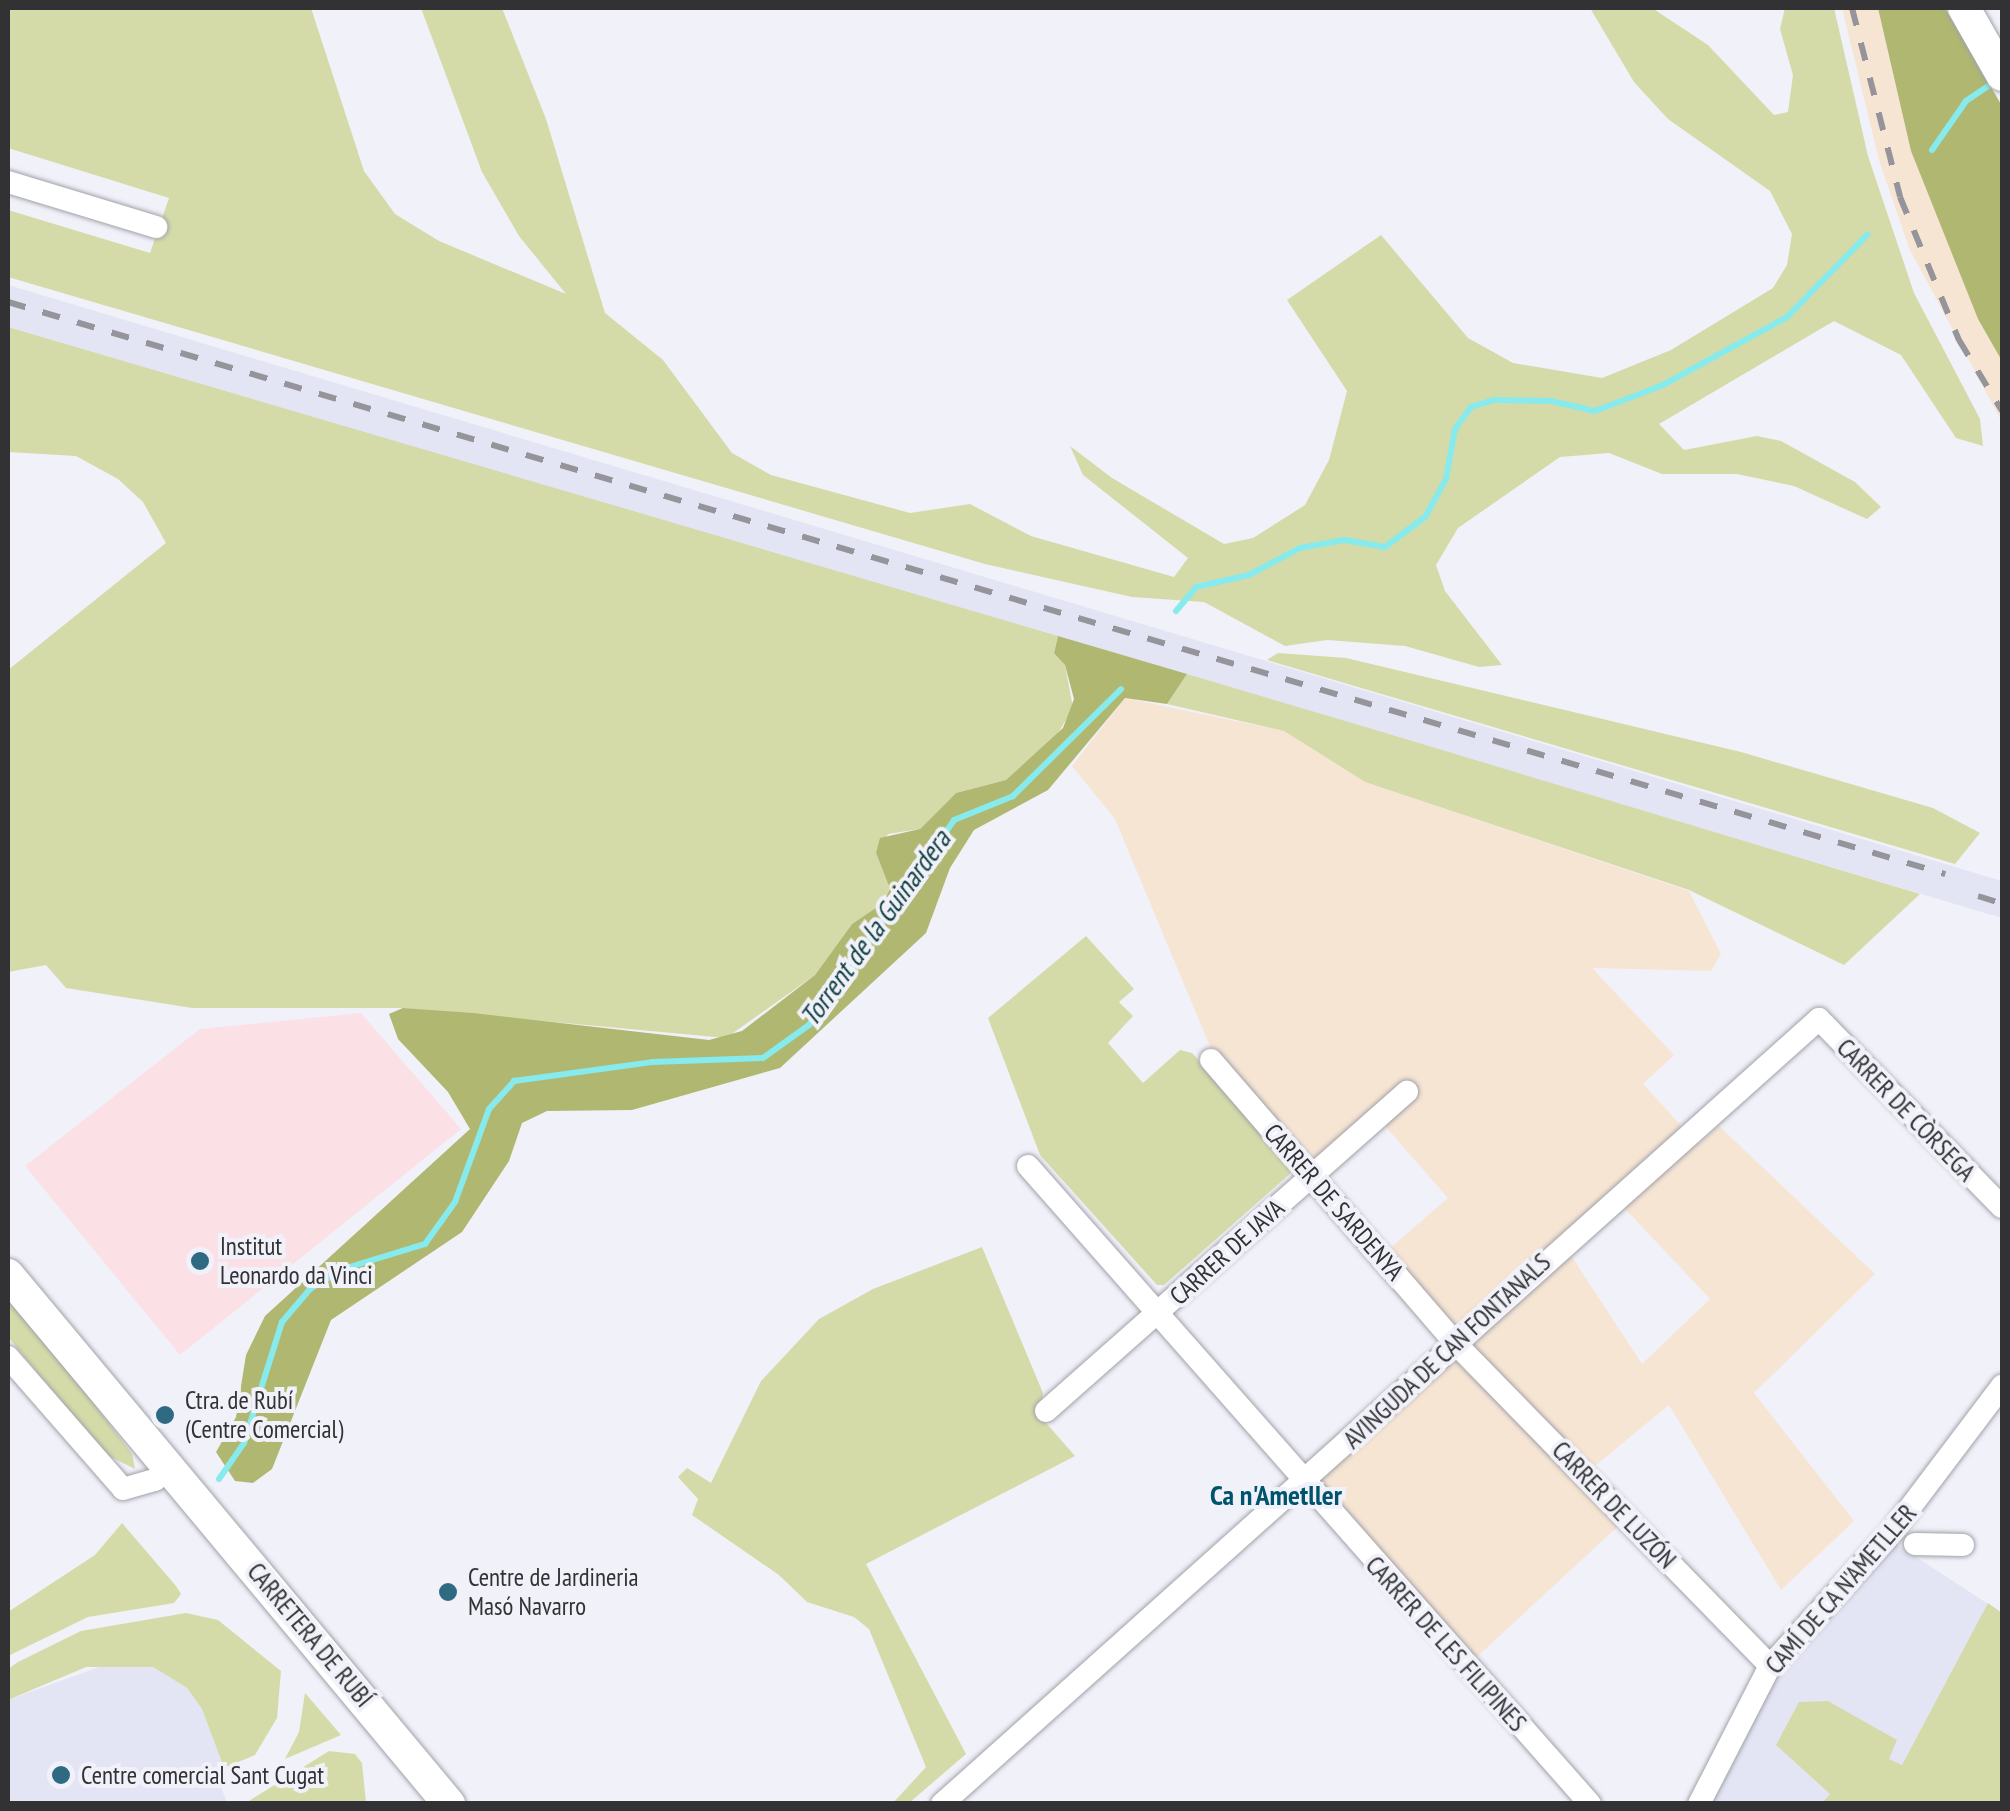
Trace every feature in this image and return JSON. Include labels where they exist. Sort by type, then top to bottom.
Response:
[{"type":"main road","points":[[1964,8],[1994,62]]},
{"type":"main road","name":"CARRETERA DE RUBÍ","points":[[8,1275],[448,1804]]},
{"type":"street","points":[[8,182],[156,227]]},
{"type":"street","name":"CARRER DE CÒRSEGA","points":[[1819,1019],[1999,1208]]},
{"type":"street","name":"AVINGUDA DE CAN FONTANALS","points":[[942,1804],[1457,1345],[1614,1196],[1819,1019]]},
{"type":"street","name":"CARRER DE SARDENYA","points":[[1211,1060],[1457,1345]]},
{"type":"street","name":"CARRER DE JAVA","points":[[1046,1411],[1407,1092]]},
{"type":"street","name":"CARRER DE LES FILIPINES","points":[[1028,1166],[1303,1484],[1590,1804]]},
{"type":"street","name":"CARRER DE LUZÓN","points":[[1457,1345],[1770,1666]]},
{"type":"street","points":[[8,1357],[123,1489],[155,1480],[170,1467]]},
{"type":"street","name":"CAMÍ DE CA N'AMETLLER","points":[[1698,1804],[1770,1666],[1888,1538],[2002,1386]]},
{"type":"street","points":[[1915,1544],[1963,1545]]},
{"type":"shaded area","points":[[1842,8],[1878,8],[1911,151],[1978,319],[2002,361],[2002,422],[1909,248],[1879,160]]},
{"type":"shaded area","points":[[8,285],[2002,881],[2002,918],[8,327]]},
{"type":"shaded area","points":[[1125,698],[1284,731],[1365,782],[1689,891],[1721,954],[1711,971],[1592,968],[1674,1055],[1643,1084],[1698,1144],[1719,1126],[1875,1274],[1754,1393],[1854,1521],[1781,1590],[1669,1405],[1585,1474],[1627,1518],[1466,1667],[1303,1485],[1457,1345],[1381,1256],[1448,1198],[1378,1118],[1311,1175],[1219,1068],[1115,819],[1072,766]],"holes":[[[1614,1197],[1710,1299],[1642,1364],[1570,1254]]]},
{"type":"shaded area","name":"Institut Leonardo da Vinci","points":[[361,1013],[461,1129],[180,1355],[25,1166],[200,1029]]},
{"type":"shaded area","points":[[1887,1538],[2002,1613],[2002,1803],[1699,1804],[1770,1666]]},
{"type":"shaded area","points":[[113,1662],[153,1667],[187,1688],[202,1709],[224,1768],[216,1774],[227,1803],[8,1804],[8,1700]]},
{"type":"green space","points":[[8,8],[311,8],[364,171],[395,214],[439,241],[566,294],[519,236],[482,172],[421,8],[502,8],[546,119],[605,313],[663,360],[732,453],[771,475],[910,513],[970,504],[1031,536],[1174,577],[1188,558],[1083,475],[1070,446],[1112,478],[1224,544],[1253,538],[1305,505],[1329,460],[1347,391],[1287,300],[1381,235],[1468,338],[1513,363],[1602,378],[1671,350],[1773,288],[1787,265],[1792,234],[1770,191],[1668,119],[1634,82],[1590,8],[1652,8],[1708,45],[1774,115],[1788,112],[1793,75],[1780,29],[1785,8],[1834,8],[1868,156],[1914,293],[1980,419],[1983,446],[1956,438],[1901,355],[1834,321],[1659,424],[1684,450],[1757,436],[1781,441],[1855,482],[1881,507],[1867,519],[1794,486],[1737,474],[1662,474],[1609,453],[1560,457],[1458,528],[1436,565],[1445,591],[1502,665],[1479,667],[1405,646],[1327,640],[1285,646],[1204,602],[1132,597],[985,564],[8,277],[8,210],[150,253],[169,198],[8,148]]},
{"type":"green space","points":[[1878,8],[1945,8],[2002,106],[2002,361],[1978,319],[1911,151]]},
{"type":"green space","points":[[8,327],[1058,636],[1054,652],[1065,665],[1073,708],[1057,735],[1006,780],[956,793],[920,829],[888,834],[876,853],[890,889],[883,903],[852,924],[815,975],[726,1038],[403,1008],[192,1008],[66,988],[46,965],[8,972],[8,670],[166,543],[143,502],[118,479],[76,456],[8,452]]},
{"type":"green space","points":[[1058,636],[1187,674],[1167,704],[1125,698],[1048,790],[974,830],[950,868],[926,933],[780,1068],[632,1110],[547,1111],[522,1123],[509,1161],[462,1232],[331,1320],[272,1469],[253,1483],[235,1481],[216,1452],[236,1417],[246,1355],[265,1316],[470,1129],[448,1092],[398,1039],[389,1014],[403,1008],[473,1013],[709,1040],[742,1031],[815,975],[852,924],[883,903],[890,889],[876,853],[880,838],[920,829],[956,793],[1006,780],[1063,728],[1074,699],[1065,665],[1054,653]]},
{"type":"green space","points":[[1278,653],[1346,658],[1741,752],[1933,808],[1980,833],[1955,864],[1267,660]]},
{"type":"green space","points":[[1187,674],[1920,894],[1844,965],[1689,890],[1365,782],[1284,731],[1167,704]]},
{"type":"green space","points":[[1086,936],[1134,989],[1119,1002],[1133,1016],[1108,1043],[1143,1083],[1180,1050],[1192,1053],[1292,1164],[1292,1172],[1164,1285],[1157,1285],[1040,1155],[988,1018]]},
{"type":"green space","points":[[982,1247],[1043,1393],[1039,1415],[1075,1456],[866,1564],[966,1754],[909,1803],[893,1803],[926,1767],[869,1629],[854,1617],[807,1602],[779,1575],[692,1515],[698,1499],[678,1477],[687,1468],[711,1483],[761,1381],[819,1319],[873,1289]]},
{"type":"green space","points":[[8,1289],[132,1454],[135,1469],[105,1454],[8,1337]]},
{"type":"green space","points":[[122,1523],[176,1586],[181,1594],[174,1603],[88,1617],[8,1656],[8,1612],[95,1555]]},
{"type":"green space","points":[[1988,1603],[2002,1613],[2002,1803],[1822,1803],[1830,1794],[1776,1745],[1799,1702],[1828,1701],[1897,1740],[1889,1759],[1902,1765]]},
{"type":"green space","points":[[186,1613],[218,1620],[281,1671],[277,1718],[255,1755],[224,1768],[202,1709],[187,1688],[153,1667],[86,1667],[8,1700],[8,1669],[81,1631]]},
{"type":"green space","points":[[305,1693],[341,1735],[285,1759],[299,1732]]},
{"type":"green space","points":[[329,1751],[355,1754],[362,1763],[366,1803],[244,1804]]},
{"type":"waterway","points":[[1932,150],[1966,101],[1994,82]]},
{"type":"waterway","points":[[1176,611],[1196,587],[1249,575],[1300,548],[1344,540],[1385,547],[1425,517],[1446,479],[1455,429],[1471,407],[1494,400],[1551,401],[1595,411],[1663,385],[1787,317],[1867,235]]},
{"type":"waterway","name":"Torrent de la Guinardera","points":[[219,1479],[244,1443],[282,1322],[310,1289],[343,1269],[425,1244],[455,1202],[489,1109],[514,1081],[652,1062],[763,1058],[809,1025],[954,820],[1013,796],[1121,689]]},
{"type":"railway","points":[[1852,8],[1900,197],[1959,340],[2002,411]]},
{"type":"railway","points":[[8,302],[1945,874]]},
{"type":"railway","points":[[1978,896],[2002,904]]},
{"type":"place","name":"Institut Leonardo da Vinci","points":[[200,1261]]},
{"type":"place","name":"Ctra. de Rubí (Centre Comercial)","points":[[165,1415]]},
{"type":"place","name":"Centre de Jardineria Masó Navarro","points":[[448,1592]]},
{"type":"place","name":"Centre comercial Sant Cugat","points":[[61,1775]]},
{"type":"district","name":"Ca n'Ametller","points":[[1276,1495]]}]
